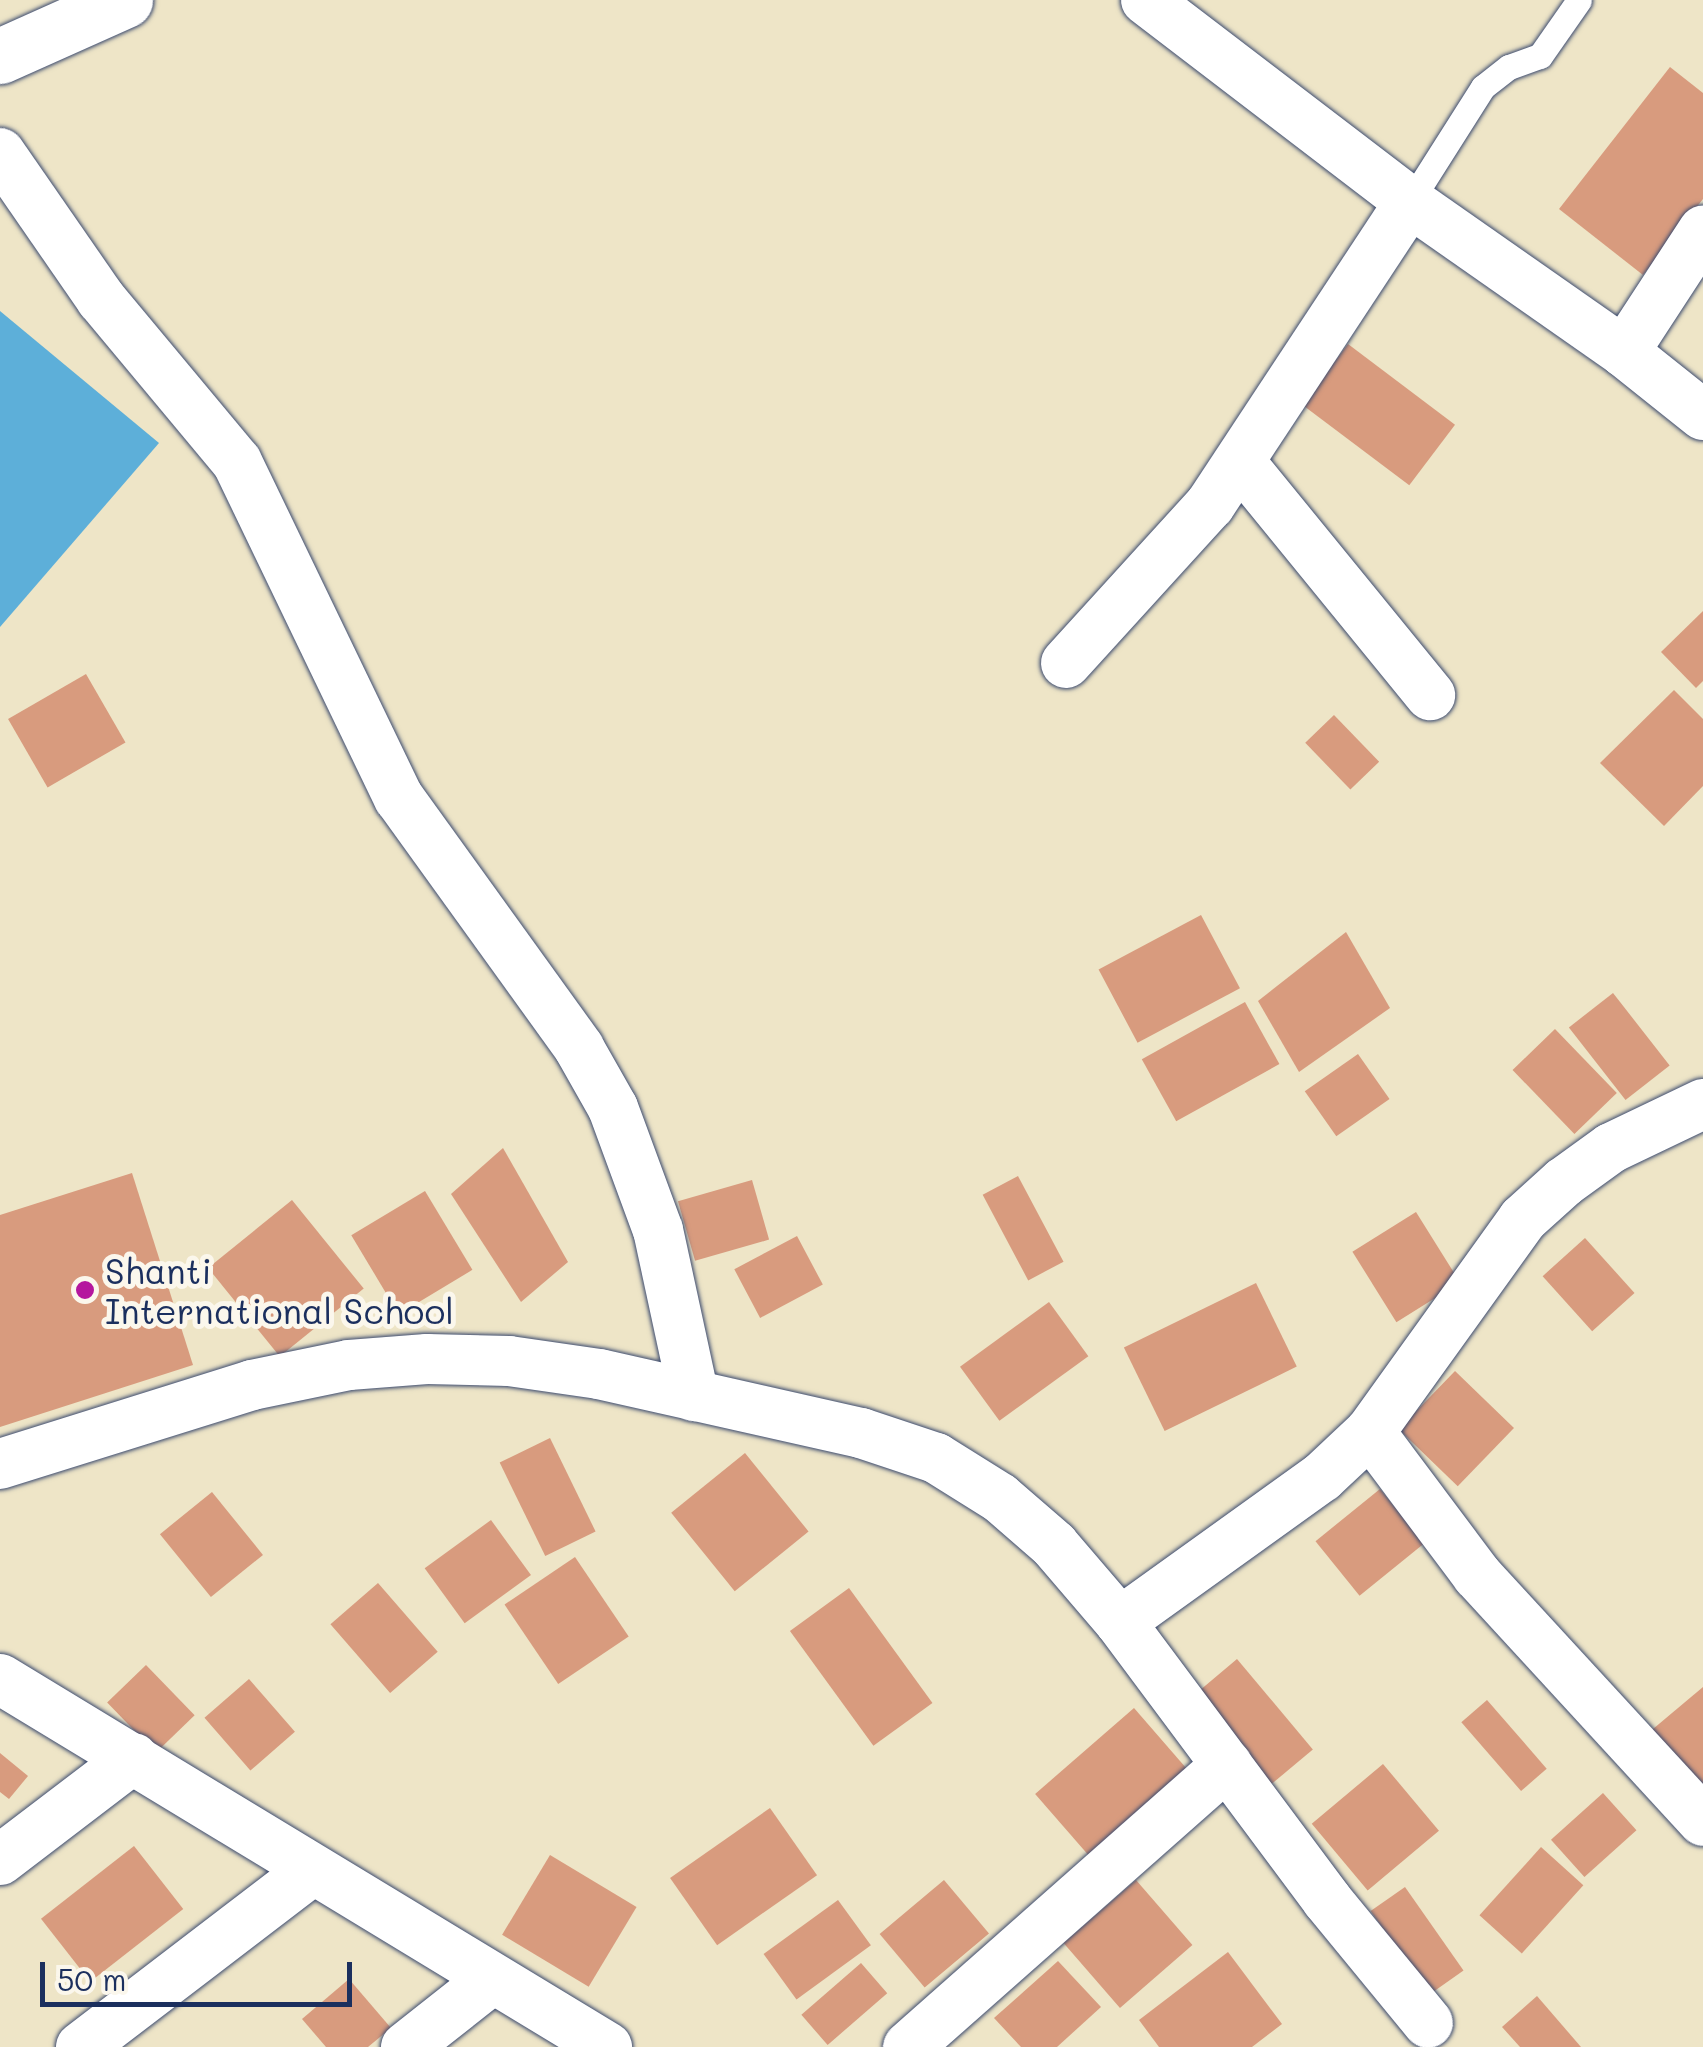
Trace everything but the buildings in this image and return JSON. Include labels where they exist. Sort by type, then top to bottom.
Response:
[{"type":"main road","points":[[0,56],[125,0]]},
{"type":"street","points":[[1146,0],[1410,202],[1624,352],[1703,414]]},
{"type":"street","points":[[0,153],[101,299],[237,462],[399,798],[578,1048],[613,1108],[658,1230],[694,1396]]},
{"type":"street","points":[[1066,663],[1178,544],[1240,462],[1410,202]]},
{"type":"street","points":[[1624,352],[1703,231]]},
{"type":"street","points":[[1240,462],[1430,695]]},
{"type":"street","points":[[1120,1622],[1322,1477],[1370,1432],[1523,1219],[1611,1148],[1703,1104]]},
{"type":"street","points":[[0,1464],[252,1385],[349,1366],[428,1359],[510,1361],[600,1374],[861,1432],[936,1458],[1000,1498],[1054,1545],[1120,1622],[1328,1900],[1428,2023]]},
{"type":"street","points":[[1370,1432],[1477,1575],[1703,1821]]},
{"type":"street","points":[[0,1679],[607,2047]]},
{"type":"street","points":[[0,1860],[134,1758]]},
{"type":"street","points":[[908,2047],[1227,1765]]},
{"type":"street","points":[[80,2047],[311,1870]]},
{"type":"street","points":[[406,2047],[492,1979]]},
{"type":"lane","points":[[1410,202],[1483,88],[1509,67],[1540,56],[1579,0]]},
{"type":"water","points":[[0,311],[159,443],[0,627]]},
{"type":"place","name":"Shanti International School","points":[[85,1290]]}]
